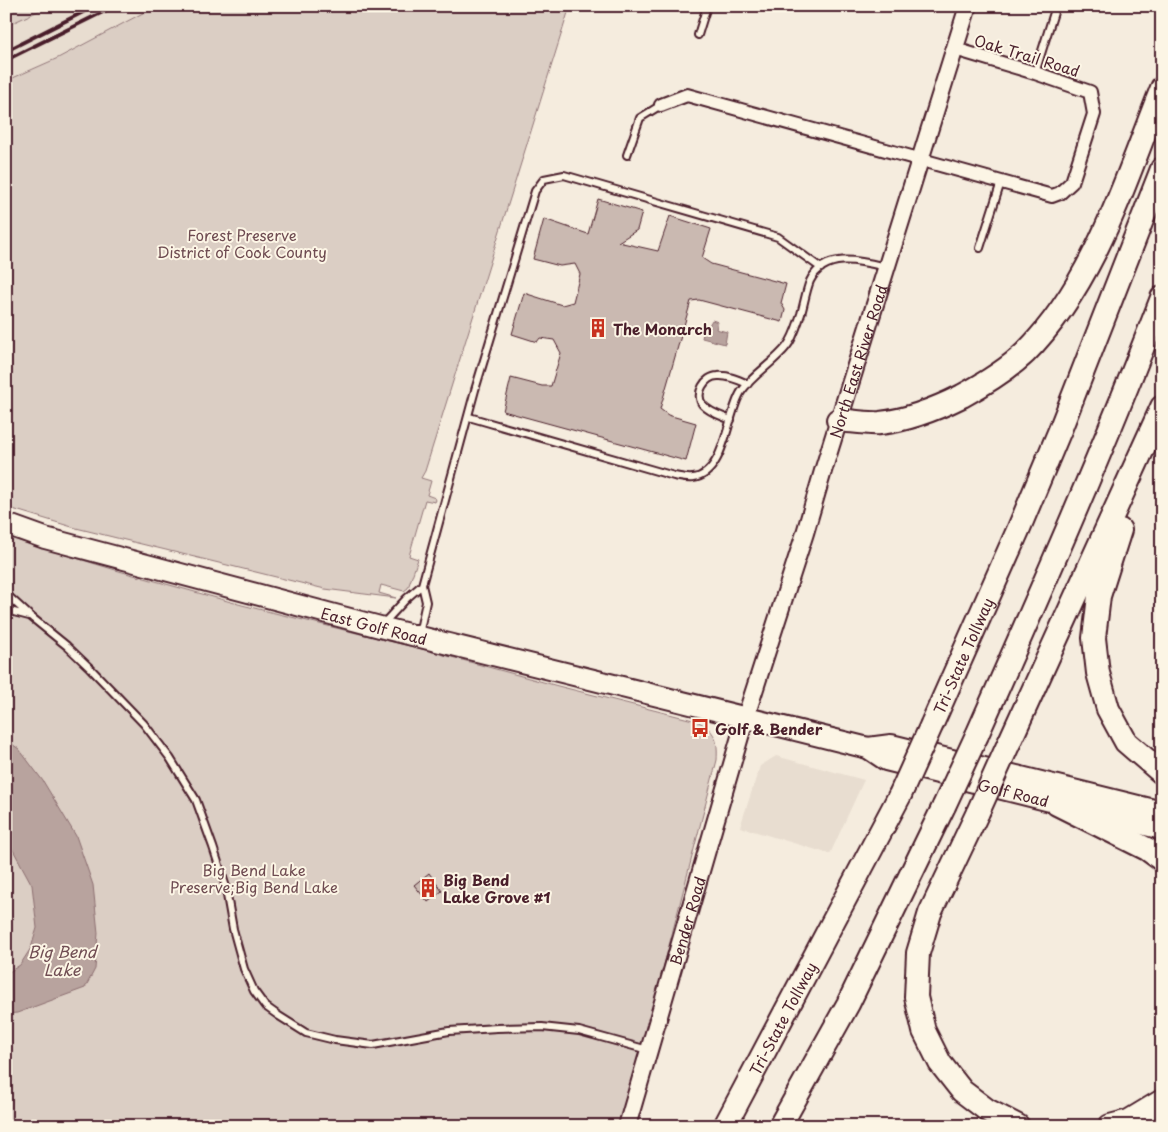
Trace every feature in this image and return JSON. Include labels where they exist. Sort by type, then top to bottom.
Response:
[{"type":"highway","points":[[838,420],[878,423],[910,418],[950,402],[986,384],[1024,353],[1059,313],[1090,260],[1108,224],[1162,88]]},
{"type":"highway","name":"Tri-State Tollway","points":[[725,1126],[900,795],[1019,528],[1162,169]]},
{"type":"highway","points":[[780,1126],[848,1004],[977,735],[1054,562],[1131,380],[1162,298]]},
{"type":"highway","points":[[1018,1126],[988,1110],[962,1091],[940,1063],[924,1031],[916,997],[918,953],[930,913],[978,812],[1162,407]]},
{"type":"highway","points":[[1149,438],[1099,596],[1094,638],[1098,673],[1108,709],[1126,742],[1162,773]]},
{"type":"highway","points":[[1058,804],[1147,849],[1162,860]]},
{"type":"highway","points":[[1110,1126],[1129,1121],[1162,1100]]},
{"type":"main road","name":"East Golf Road","points":[[6,524],[45,538],[380,627],[746,716]]},
{"type":"main road","name":"Golf Road","points":[[746,716],[868,748],[886,760],[1162,829]]},
{"type":"main road","name":"Golf Road","points":[[868,748],[891,745],[1162,812]]},
{"type":"street","name":"North East River Road","points":[[746,716],[806,532],[838,420],[968,6]]},
{"type":"street","name":"Oak Trail Road","points":[[955,49],[1090,92],[1094,114],[1072,182],[1060,193],[1052,196],[1001,182]]},
{"type":"street","points":[[661,105],[687,95],[1001,182]]},
{"type":"street","name":"Bender Road","points":[[628,1126],[746,716]]},
{"type":"lane","points":[[698,35],[708,6]]},
{"type":"lane","points":[[1035,73],[1056,6]]},
{"type":"lane","points":[[627,155],[640,118],[661,105]]},
{"type":"lane","points":[[418,636],[426,602],[422,585],[475,390],[535,191],[544,179],[564,176],[778,237],[821,268]]},
{"type":"lane","points":[[980,248],[1001,182]]},
{"type":"lane","points":[[469,417],[674,476],[694,478],[707,472],[717,460],[740,393],[787,346],[796,330],[811,280],[821,268],[832,262],[848,259],[887,267]]},
{"type":"lane","points":[[731,420],[704,407],[700,400],[700,392],[703,385],[708,379],[715,376],[724,376],[748,384]]},
{"type":"lane","points":[[380,627],[422,585]]},
{"type":"lane","points":[[6,594],[90,668],[144,724],[170,758],[196,800],[213,847],[224,884],[233,929],[244,969],[259,999],[279,1016],[306,1033],[335,1040],[373,1045],[449,1031],[542,1028],[579,1031],[649,1051]]},
{"type":"lane","points":[[6,610],[30,616]]},
{"type":"shaded area","points":[[19,6],[156,6],[58,58],[6,81],[6,26],[39,11]]},
{"type":"shaded area","points":[[776,756],[864,780],[830,854],[740,827],[760,766]]},
{"type":"green space","points":[[6,6],[49,6],[6,26]]},
{"type":"green space","name":"Forest Preserve District of Cook County","points":[[156,6],[570,6],[425,471],[421,478],[431,481],[427,495],[436,500],[435,502],[425,500],[409,556],[418,559],[408,588],[404,591],[381,585],[379,593],[396,598],[325,589],[72,527],[6,507],[6,81],[58,58]]},
{"type":"green space","name":"Big Bend Lake Preserve;Big Bend Lake","points":[[6,537],[242,605],[422,649],[697,721],[708,728],[716,742],[717,760],[649,1023],[619,1126],[6,1126]]},
{"type":"water","points":[[712,320],[718,322],[716,329],[727,332],[725,344],[702,338],[705,326],[708,327]]},
{"type":"water","name":"Big Bend Lake","points":[[6,740],[19,749],[43,781],[76,836],[93,885],[98,933],[95,969],[85,988],[17,1013],[6,1014],[6,974],[20,965],[31,948],[37,928],[32,885],[6,837]]},
{"type":"building","name":"The Monarch","points":[[598,199],[642,212],[637,230],[618,242],[658,251],[670,216],[711,229],[702,258],[711,264],[786,284],[781,303],[785,310],[782,322],[699,300],[691,301],[660,409],[668,415],[696,423],[686,461],[503,411],[511,378],[542,386],[551,386],[561,353],[554,340],[540,338],[537,342],[512,334],[524,293],[562,305],[573,302],[580,274],[575,264],[560,266],[533,259],[544,219],[588,234]]},
{"type":"building","name":"Big Bend Lake Grove #1","points":[[429,873],[442,891],[428,902],[414,885]]},
{"type":"railway","points":[[6,51],[95,6]]},
{"type":"railway","points":[[6,60],[115,6]]},
{"type":"place","name":"The Monarch","points":[[598,328]]},
{"type":"place","name":"Golf & Bender","points":[[700,728]]},
{"type":"place","name":"Big Bend Lake Grove #1","points":[[428,888]]}]
